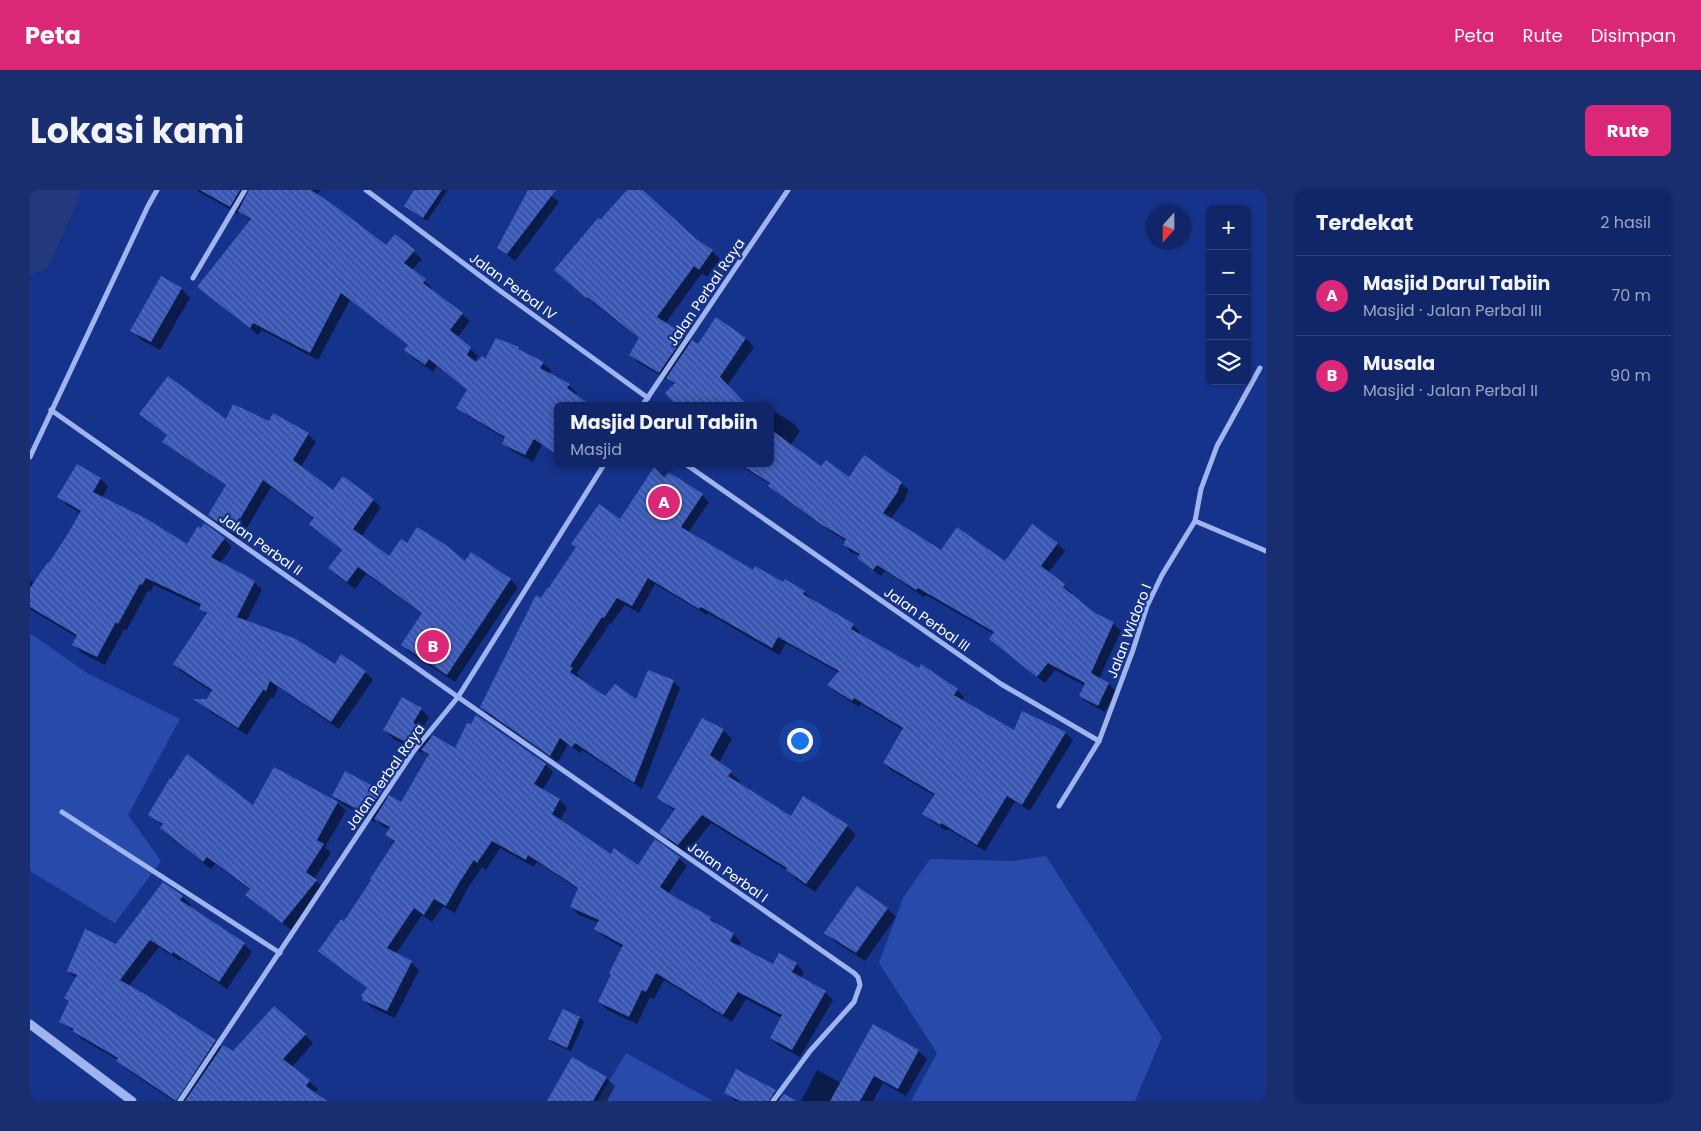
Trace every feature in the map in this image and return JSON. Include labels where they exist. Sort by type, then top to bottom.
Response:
[{"type":"street","points":[[30,457],[157,190]]},
{"type":"street","points":[[193,278],[245,190]]},
{"type":"street","name":"Jalan Perbal IV","points":[[366,190],[499,290],[648,398]]},
{"type":"street","name":"Jalan Perbal Raya","points":[[645,402],[788,190]]},
{"type":"street","points":[[1260,368],[1217,446],[1201,489],[1195,522],[1266,551]]},
{"type":"street","name":"Jalan Perbal II","points":[[51,410],[458,697]]},
{"type":"street","name":"Jalan Perbal Raya","points":[[180,1101],[413,752],[458,697],[603,467]]},
{"type":"street","name":"Jalan Perbal III","points":[[690,467],[1002,684],[1099,741]]},
{"type":"street","name":"Jalan Widoro I","points":[[1099,741],[1133,650],[1147,606],[1162,575],[1195,522]]},
{"type":"street","name":"Jalan Perbal I","points":[[458,697],[858,977],[860,985],[854,1002],[810,1051],[773,1101]]},
{"type":"street","points":[[1059,806],[1099,741]]},
{"type":"street","points":[[62,812],[280,953]]},
{"type":"street","points":[[30,1024],[132,1101]]},
{"type":"shaded area","points":[[30,633],[87,673],[180,719],[128,815],[161,861],[115,923],[30,871]]},
{"type":"shaded area","points":[[1046,856],[1162,1037],[1135,1101],[911,1101],[937,1053],[879,963],[903,898],[930,859],[1014,861]]},
{"type":"shaded area","points":[[626,1053],[713,1101],[597,1101]]},
{"type":"building","points":[[200,190],[240,190],[230,207]]},
{"type":"building","points":[[249,190],[311,190],[386,245],[395,234],[415,250],[404,263],[426,279],[423,283],[463,313],[450,330],[471,347],[467,355],[476,362],[482,356],[485,359],[496,338],[519,347],[518,349],[544,362],[540,368],[570,384],[567,388],[586,402],[554,402],[554,453],[534,439],[525,455],[502,444],[505,437],[456,408],[467,390],[429,359],[425,365],[404,350],[408,345],[341,293],[310,353],[253,323],[250,328],[197,287],[251,219],[238,211]]},
{"type":"building","points":[[414,190],[442,190],[423,218],[404,206]]},
{"type":"building","points":[[528,190],[556,190],[507,254],[497,248]]},
{"type":"building","points":[[627,190],[643,190],[696,239],[713,250],[699,270],[694,266],[657,317],[685,335],[659,373],[629,355],[639,338],[586,298],[554,270],[598,218],[600,220]]},
{"type":"building","points":[[161,276],[182,288],[151,342],[130,331]]},
{"type":"building","points":[[716,317],[746,338],[720,377],[744,402],[673,402],[665,393],[675,383],[666,378],[692,340],[698,344]]},
{"type":"building","points":[[168,376],[226,419],[233,404],[269,421],[273,413],[309,433],[293,460],[333,490],[343,476],[374,499],[353,529],[389,556],[401,539],[407,543],[417,527],[446,545],[465,561],[471,552],[511,579],[447,675],[401,645],[422,613],[358,567],[347,582],[328,568],[342,550],[309,524],[314,518],[263,480],[240,519],[230,531],[208,515],[226,485],[162,442],[167,435],[139,414]]},
{"type":"building","points":[[774,432],[821,466],[826,460],[849,477],[864,455],[902,482],[899,490],[883,513],[941,550],[957,527],[1005,561],[1032,524],[1058,543],[1041,566],[1065,584],[1063,587],[1095,613],[1114,622],[1091,673],[1109,683],[1098,706],[1079,696],[1085,683],[1048,663],[1037,677],[989,639],[994,632],[918,588],[916,590],[877,565],[873,570],[857,558],[860,554],[843,545],[846,539],[822,525],[768,486],[770,483],[744,467],[774,467]]},
{"type":"building","points":[[77,464],[101,478],[93,492],[147,519],[187,544],[198,526],[201,528],[204,523],[225,538],[211,557],[255,581],[237,617],[296,639],[335,664],[341,654],[366,671],[331,722],[270,681],[266,691],[263,690],[238,728],[193,699],[207,699],[212,690],[173,664],[207,613],[199,609],[201,604],[146,578],[142,585],[140,584],[118,624],[116,622],[97,657],[72,645],[77,635],[30,607],[30,588],[49,563],[81,511],[57,497]]},
{"type":"building","points":[[654,467],[661,467],[703,494],[681,527],[753,570],[755,566],[783,582],[785,579],[805,591],[803,594],[854,624],[851,629],[919,668],[921,664],[958,689],[954,695],[1014,730],[1022,711],[1066,732],[1022,805],[1007,796],[977,845],[922,814],[935,794],[883,763],[903,728],[854,698],[852,701],[827,685],[839,671],[778,637],[772,648],[701,607],[699,609],[648,578],[632,606],[617,598],[604,618],[602,617],[570,666],[573,668],[570,672],[605,696],[615,684],[636,699],[648,670],[674,680],[634,783],[575,743],[572,747],[560,738],[550,756],[480,707],[536,595],[541,598],[548,589],[576,547],[571,544],[599,504],[620,519]]},
{"type":"building","points":[[402,697],[422,708],[413,723],[425,730],[413,746],[383,730]]},
{"type":"building","points":[[476,715],[546,764],[534,784],[560,799],[552,814],[611,854],[614,848],[638,865],[655,839],[680,857],[660,887],[711,917],[710,920],[734,933],[730,941],[773,964],[779,953],[797,963],[792,972],[826,991],[792,1050],[770,1038],[782,1015],[738,992],[723,1015],[656,973],[646,992],[642,990],[629,1017],[598,1002],[611,974],[609,973],[623,945],[594,929],[599,920],[570,907],[578,888],[528,855],[526,860],[492,841],[477,863],[474,860],[446,906],[434,899],[424,915],[414,908],[387,948],[412,961],[387,1011],[362,1000],[363,997],[361,996],[367,988],[318,951],[341,919],[344,921],[395,841],[385,835],[390,827],[374,819],[389,795],[401,802],[429,754],[421,750],[433,735],[455,748],[467,723],[471,724]]},
{"type":"building","points":[[702,718],[724,729],[710,755],[732,771],[728,776],[791,816],[803,796],[848,825],[806,884],[786,870],[787,868],[702,815],[678,845],[659,832],[675,809],[657,798]]},
{"type":"building","points":[[187,754],[253,805],[274,767],[338,802],[317,840],[324,844],[306,872],[317,880],[282,923],[245,895],[250,889],[207,857],[203,862],[160,828],[163,824],[148,815]]},
{"type":"building","points":[[345,771],[382,791],[366,814],[332,796]]},
{"type":"building","points":[[163,882],[183,896],[180,900],[245,943],[219,982],[173,952],[172,954],[150,940],[120,980],[216,1040],[176,1101],[116,1061],[118,1058],[72,1031],[74,1029],[59,1022],[69,1001],[64,998],[77,975],[67,971],[85,929],[116,944]]},
{"type":"building","points":[[857,886],[888,908],[856,953],[824,933]]},
{"type":"building","points":[[274,1006],[306,1034],[283,1059],[310,1080],[306,1086],[327,1101],[185,1101],[223,1045],[233,1051]]},
{"type":"building","points":[[563,1009],[580,1017],[567,1048],[548,1039]]},
{"type":"building","points":[[873,1024],[919,1050],[898,1089],[874,1076],[860,1101],[830,1101]]},
{"type":"building","points":[[572,1057],[607,1077],[593,1101],[547,1101]]},
{"type":"building","points":[[736,1069],[776,1090],[769,1101],[740,1101],[724,1093]]},
{"type":"building","points":[[784,1094],[797,1101],[778,1101]]},
{"type":"waterway","points":[[30,250],[56,190]]},
{"type":"place","name":"Masjid Darul Tabiin","points":[[664,502]]},
{"type":"place","name":"Musala","points":[[433,646]]}]
